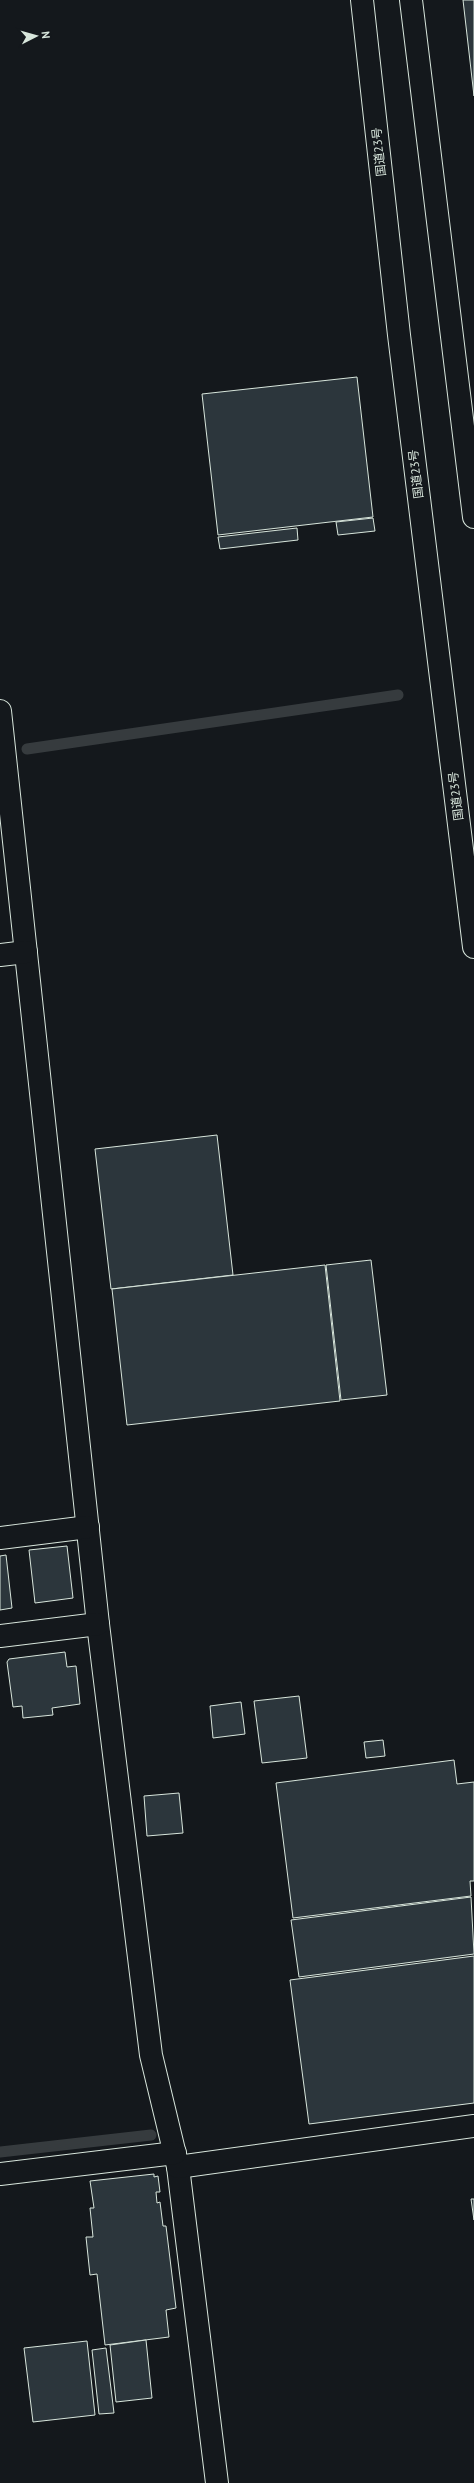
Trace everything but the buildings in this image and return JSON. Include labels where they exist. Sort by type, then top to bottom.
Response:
[{"type":"main road","name":"国道23号","points":[[362,0],[400,342],[474,948]]},
{"type":"main road","points":[[411,0],[474,517]]},
{"type":"main road","points":[[0,711],[98,1624],[151,2055],[176,2160],[217,2483]]},
{"type":"main road","points":[[0,955],[26,952]]},
{"type":"main road","points":[[0,1538],[88,1527]]},
{"type":"main road","points":[[0,1636],[98,1624]]},
{"type":"main road","points":[[0,2174],[176,2160],[474,2126]]},
{"type":"waterway","points":[[27,749],[398,695]]},
{"type":"waterway","points":[[0,2152],[151,2135]]}]
